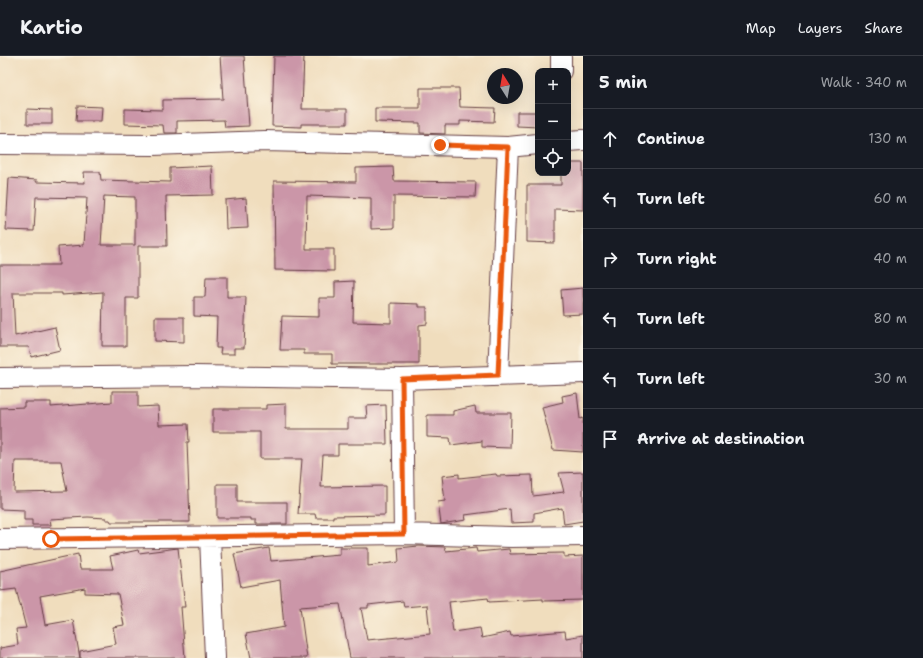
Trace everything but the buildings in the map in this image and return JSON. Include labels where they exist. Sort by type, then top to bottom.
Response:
[{"type":"street","points":[[561,56],[561,68]]},
{"type":"street","points":[[571,141],[583,140]]},
{"type":"street","points":[[0,144],[153,145],[265,141],[508,147],[535,144]]},
{"type":"street","points":[[498,375],[508,147]]},
{"type":"street","points":[[0,378],[202,376],[402,379],[583,373]]},
{"type":"street","points":[[402,379],[404,534]]},
{"type":"street","points":[[0,539],[404,534],[511,537],[583,536]]},
{"type":"street","points":[[210,537],[215,658]]},
{"type":"route","points":[[51,539],[404,534],[402,379],[498,375],[508,147],[440,145]]}]
